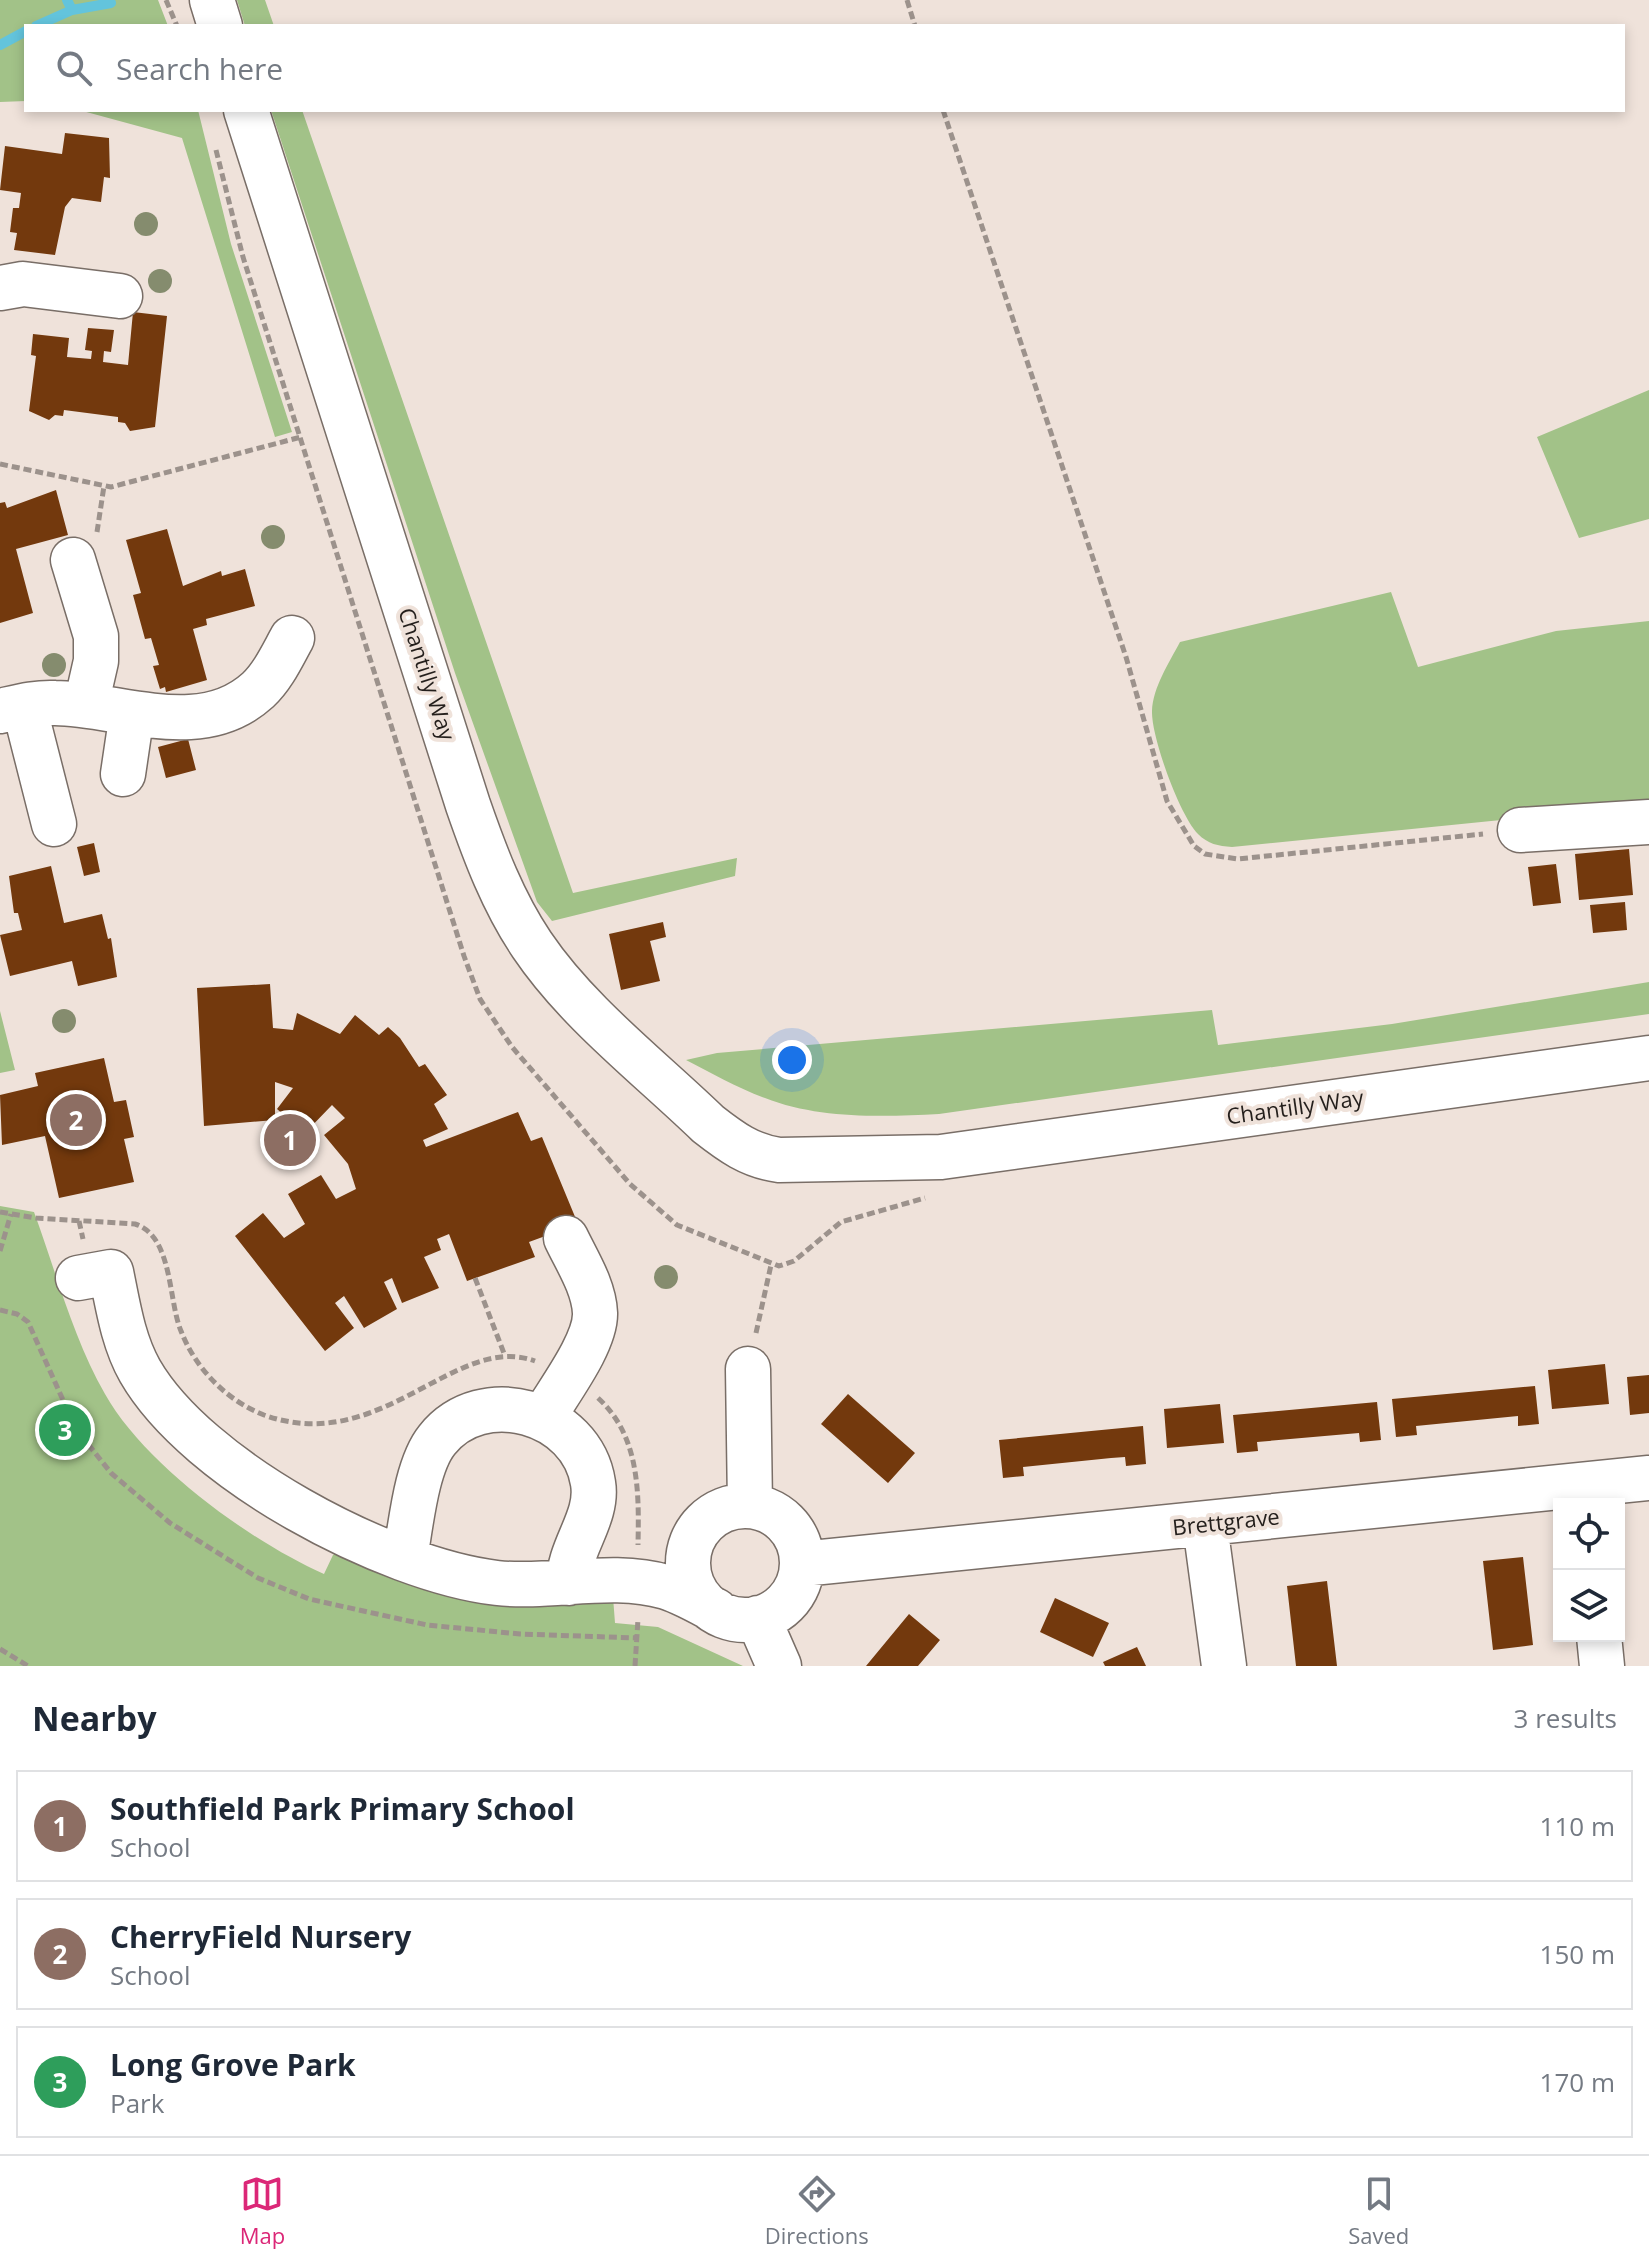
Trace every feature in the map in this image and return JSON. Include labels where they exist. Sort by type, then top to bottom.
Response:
[{"type":"street","points":[[212,0],[219,24]]},
{"type":"street","name":"Chantilly Way","points":[[247,112],[468,805],[500,888],[533,947],[568,989],[708,1124],[747,1152],[765,1158],[809,1161],[941,1157],[1649,1058]]},
{"type":"street","points":[[0,288],[23,284],[120,296]]},
{"type":"street","points":[[73,560],[96,636],[96,661],[86,705]]},
{"type":"street","points":[[54,824],[12,709],[56,703],[181,718],[232,705],[262,685],[292,638]]},
{"type":"street","points":[[123,774],[132,713]]},
{"type":"street","points":[[1520,830],[1649,822]]},
{"type":"street","points":[[543,1418],[588,1341],[595,1317],[589,1289],[566,1238]]},
{"type":"street","points":[[111,1272],[123,1328],[136,1363],[158,1395],[189,1428],[225,1459],[290,1502],[350,1536],[405,1558],[484,1581],[628,1581],[668,1588],[736,1619],[758,1618],[777,1610],[790,1598],[802,1564],[800,1547],[787,1524],[770,1511],[750,1506],[731,1507],[709,1518],[691,1546],[657,1568],[628,1581]]},
{"type":"street","points":[[748,1369],[750,1506]]},
{"type":"street","points":[[405,1558],[423,1471],[438,1438],[460,1420],[487,1410],[516,1409],[543,1418],[577,1446],[593,1480],[592,1505],[574,1552],[569,1583]]},
{"type":"street","name":"Brettgrave","points":[[802,1564],[853,1556],[1586,1494],[1649,1478]]},
{"type":"street","points":[[1205,1525],[1224,1666]]},
{"type":"street","points":[[691,1546],[690,1578],[700,1597],[716,1611]]},
{"type":"street","points":[[758,1618],[779,1666]]},
{"type":"street","points":[[1600,1642],[1602,1666]]},
{"type":"path","points":[[166,0],[176,24]]},
{"type":"path","points":[[907,0],[914,24]]},
{"type":"path","points":[[944,112],[1126,657],[1156,772],[1184,834],[1205,854],[1238,859],[1520,830]]},
{"type":"path","points":[[0,464],[111,487],[137,483],[301,437]]},
{"type":"path","points":[[0,1212],[135,1224],[146,1229],[159,1246],[176,1318],[197,1362],[234,1399],[280,1420],[316,1424],[360,1418],[474,1364],[505,1356],[525,1357],[568,1376],[603,1403],[623,1433],[636,1473],[638,1528]]},
{"type":"path","points":[[0,1251],[11,1214]]},
{"type":"path","points":[[748,1369],[771,1265]]},
{"type":"path","points":[[475,1278],[505,1356]]},
{"type":"path","points":[[628,1581],[635,1666]]},
{"type":"path","points":[[0,1649],[28,1666]]},
{"type":"green space","points":[[0,0],[158,0],[167,24],[24,24],[24,101],[0,102]]},
{"type":"green space","points":[[237,0],[265,0],[273,24],[244,24]]},
{"type":"green space","points":[[86,112],[198,112],[231,244],[292,432],[275,437],[182,138]]},
{"type":"green space","points":[[272,112],[303,112],[573,893],[737,858],[735,876],[552,921],[537,902],[455,673]]},
{"type":"green space","points":[[1649,390],[1649,519],[1579,538],[1537,437]]},
{"type":"green space","points":[[1391,592],[1418,667],[1556,631],[1649,621],[1649,805],[1232,847],[1214,844],[1198,834],[1175,794],[1161,757],[1153,723],[1155,693],[1180,642]]},
{"type":"green space","points":[[1649,982],[1649,1014],[939,1114],[873,1116],[807,1110],[755,1094],[686,1060],[717,1053],[1212,1010],[1218,1045],[1392,1024]]},
{"type":"green space","points":[[0,1011],[15,1070],[0,1073]]},
{"type":"green space","points":[[0,1206],[34,1212],[84,1350],[105,1394],[123,1421],[172,1473],[264,1542],[324,1574],[333,1555],[343,1549],[613,1597],[615,1623],[658,1627],[743,1666],[0,1666]]},
{"type":"building","points":[[65,133],[109,138],[110,178],[104,177],[101,202],[72,198],[65,207],[55,255],[14,250],[17,233],[10,232],[13,208],[19,208],[21,193],[0,190],[5,146],[62,154]]},
{"type":"building","points":[[133,312],[167,316],[155,427],[130,431],[125,423],[118,422],[118,417],[64,410],[63,416],[55,415],[49,420],[29,411],[36,356],[31,355],[33,334],[69,338],[67,357],[91,359],[92,351],[85,350],[88,328],[114,330],[111,352],[104,351],[103,362],[128,365]]},
{"type":"building","points":[[56,490],[68,535],[16,549],[33,613],[0,623],[0,503],[5,502],[7,508]]},
{"type":"building","points":[[167,529],[183,586],[221,571],[222,576],[245,569],[255,606],[206,619],[207,625],[193,629],[207,680],[166,692],[165,687],[160,689],[153,666],[159,665],[151,638],[145,639],[133,595],[141,593],[126,540]]},
{"type":"building","points":[[188,739],[196,770],[166,778],[158,747]]},
{"type":"building","points":[[94,843],[100,872],[84,876],[77,847]]},
{"type":"building","points":[[1629,849],[1633,895],[1579,900],[1575,854]]},
{"type":"building","points":[[1556,864],[1561,903],[1533,906],[1528,867]]},
{"type":"building","points":[[51,866],[64,923],[102,914],[108,939],[111,938],[117,977],[78,986],[72,961],[10,976],[0,935],[22,930],[18,913],[14,913],[9,876]]},
{"type":"building","points":[[1625,902],[1627,930],[1593,933],[1590,905]]},
{"type":"building","points":[[663,922],[666,937],[650,941],[660,981],[621,990],[609,934]]},
{"type":"building","points":[[270,984],[273,1028],[293,1030],[297,1013],[340,1034],[355,1015],[379,1035],[388,1027],[400,1038],[419,1067],[425,1064],[447,1095],[434,1104],[448,1129],[423,1140],[426,1147],[518,1112],[531,1141],[542,1137],[578,1224],[529,1242],[535,1257],[467,1281],[449,1234],[437,1239],[441,1250],[424,1257],[439,1288],[402,1303],[392,1278],[384,1282],[397,1309],[364,1328],[344,1296],[335,1303],[354,1328],[325,1351],[235,1236],[263,1213],[284,1238],[305,1224],[288,1194],[321,1175],[336,1199],[356,1189],[348,1164],[324,1135],[345,1118],[332,1105],[305,1133],[277,1109],[293,1088],[275,1082],[275,1120],[204,1126],[197,988]]},
{"type":"building","points":[[104,1058],[114,1102],[126,1100],[134,1137],[124,1139],[134,1182],[59,1198],[45,1136],[2,1145],[0,1095],[38,1086],[35,1073]]},
{"type":"building","points":[[1605,1364],[1609,1404],[1552,1409],[1548,1370]]},
{"type":"building","points":[[1649,1375],[1649,1413],[1630,1415],[1627,1377]]},
{"type":"building","points":[[1535,1386],[1539,1424],[1518,1426],[1518,1416],[1416,1426],[1417,1435],[1396,1437],[1392,1399]]},
{"type":"building","points":[[848,1394],[915,1453],[888,1483],[821,1424]]},
{"type":"building","points":[[1377,1402],[1381,1440],[1360,1442],[1359,1433],[1257,1442],[1258,1451],[1237,1453],[1233,1415]]},
{"type":"building","points":[[1220,1404],[1224,1443],[1167,1448],[1164,1409]]},
{"type":"building","points":[[1143,1426],[1146,1464],[1126,1466],[1125,1457],[1111,1458],[1023,1467],[1024,1476],[1003,1478],[999,1440]]},
{"type":"building","points":[[1523,1557],[1533,1645],[1493,1650],[1483,1561]]},
{"type":"building","points":[[1327,1581],[1337,1666],[1296,1666],[1287,1586]]},
{"type":"building","points":[[1055,1598],[1109,1623],[1093,1657],[1040,1632]]},
{"type":"building","points":[[909,1614],[940,1640],[918,1666],[866,1666]]},
{"type":"building","points":[[1137,1647],[1146,1666],[1105,1666],[1103,1662]]},
{"type":"waterway","points":[[67,0],[72,10],[111,3]]},
{"type":"waterway","points":[[40,24],[72,10]]},
{"type":"waterway","points":[[0,45],[24,32]]},
{"type":"place","name":"CherryField Nursery","points":[[76,1120]]},
{"type":"place","name":"Southfield Park Primary School","points":[[290,1140]]},
{"type":"place","name":"Long Grove Park","points":[[65,1430]]}]
